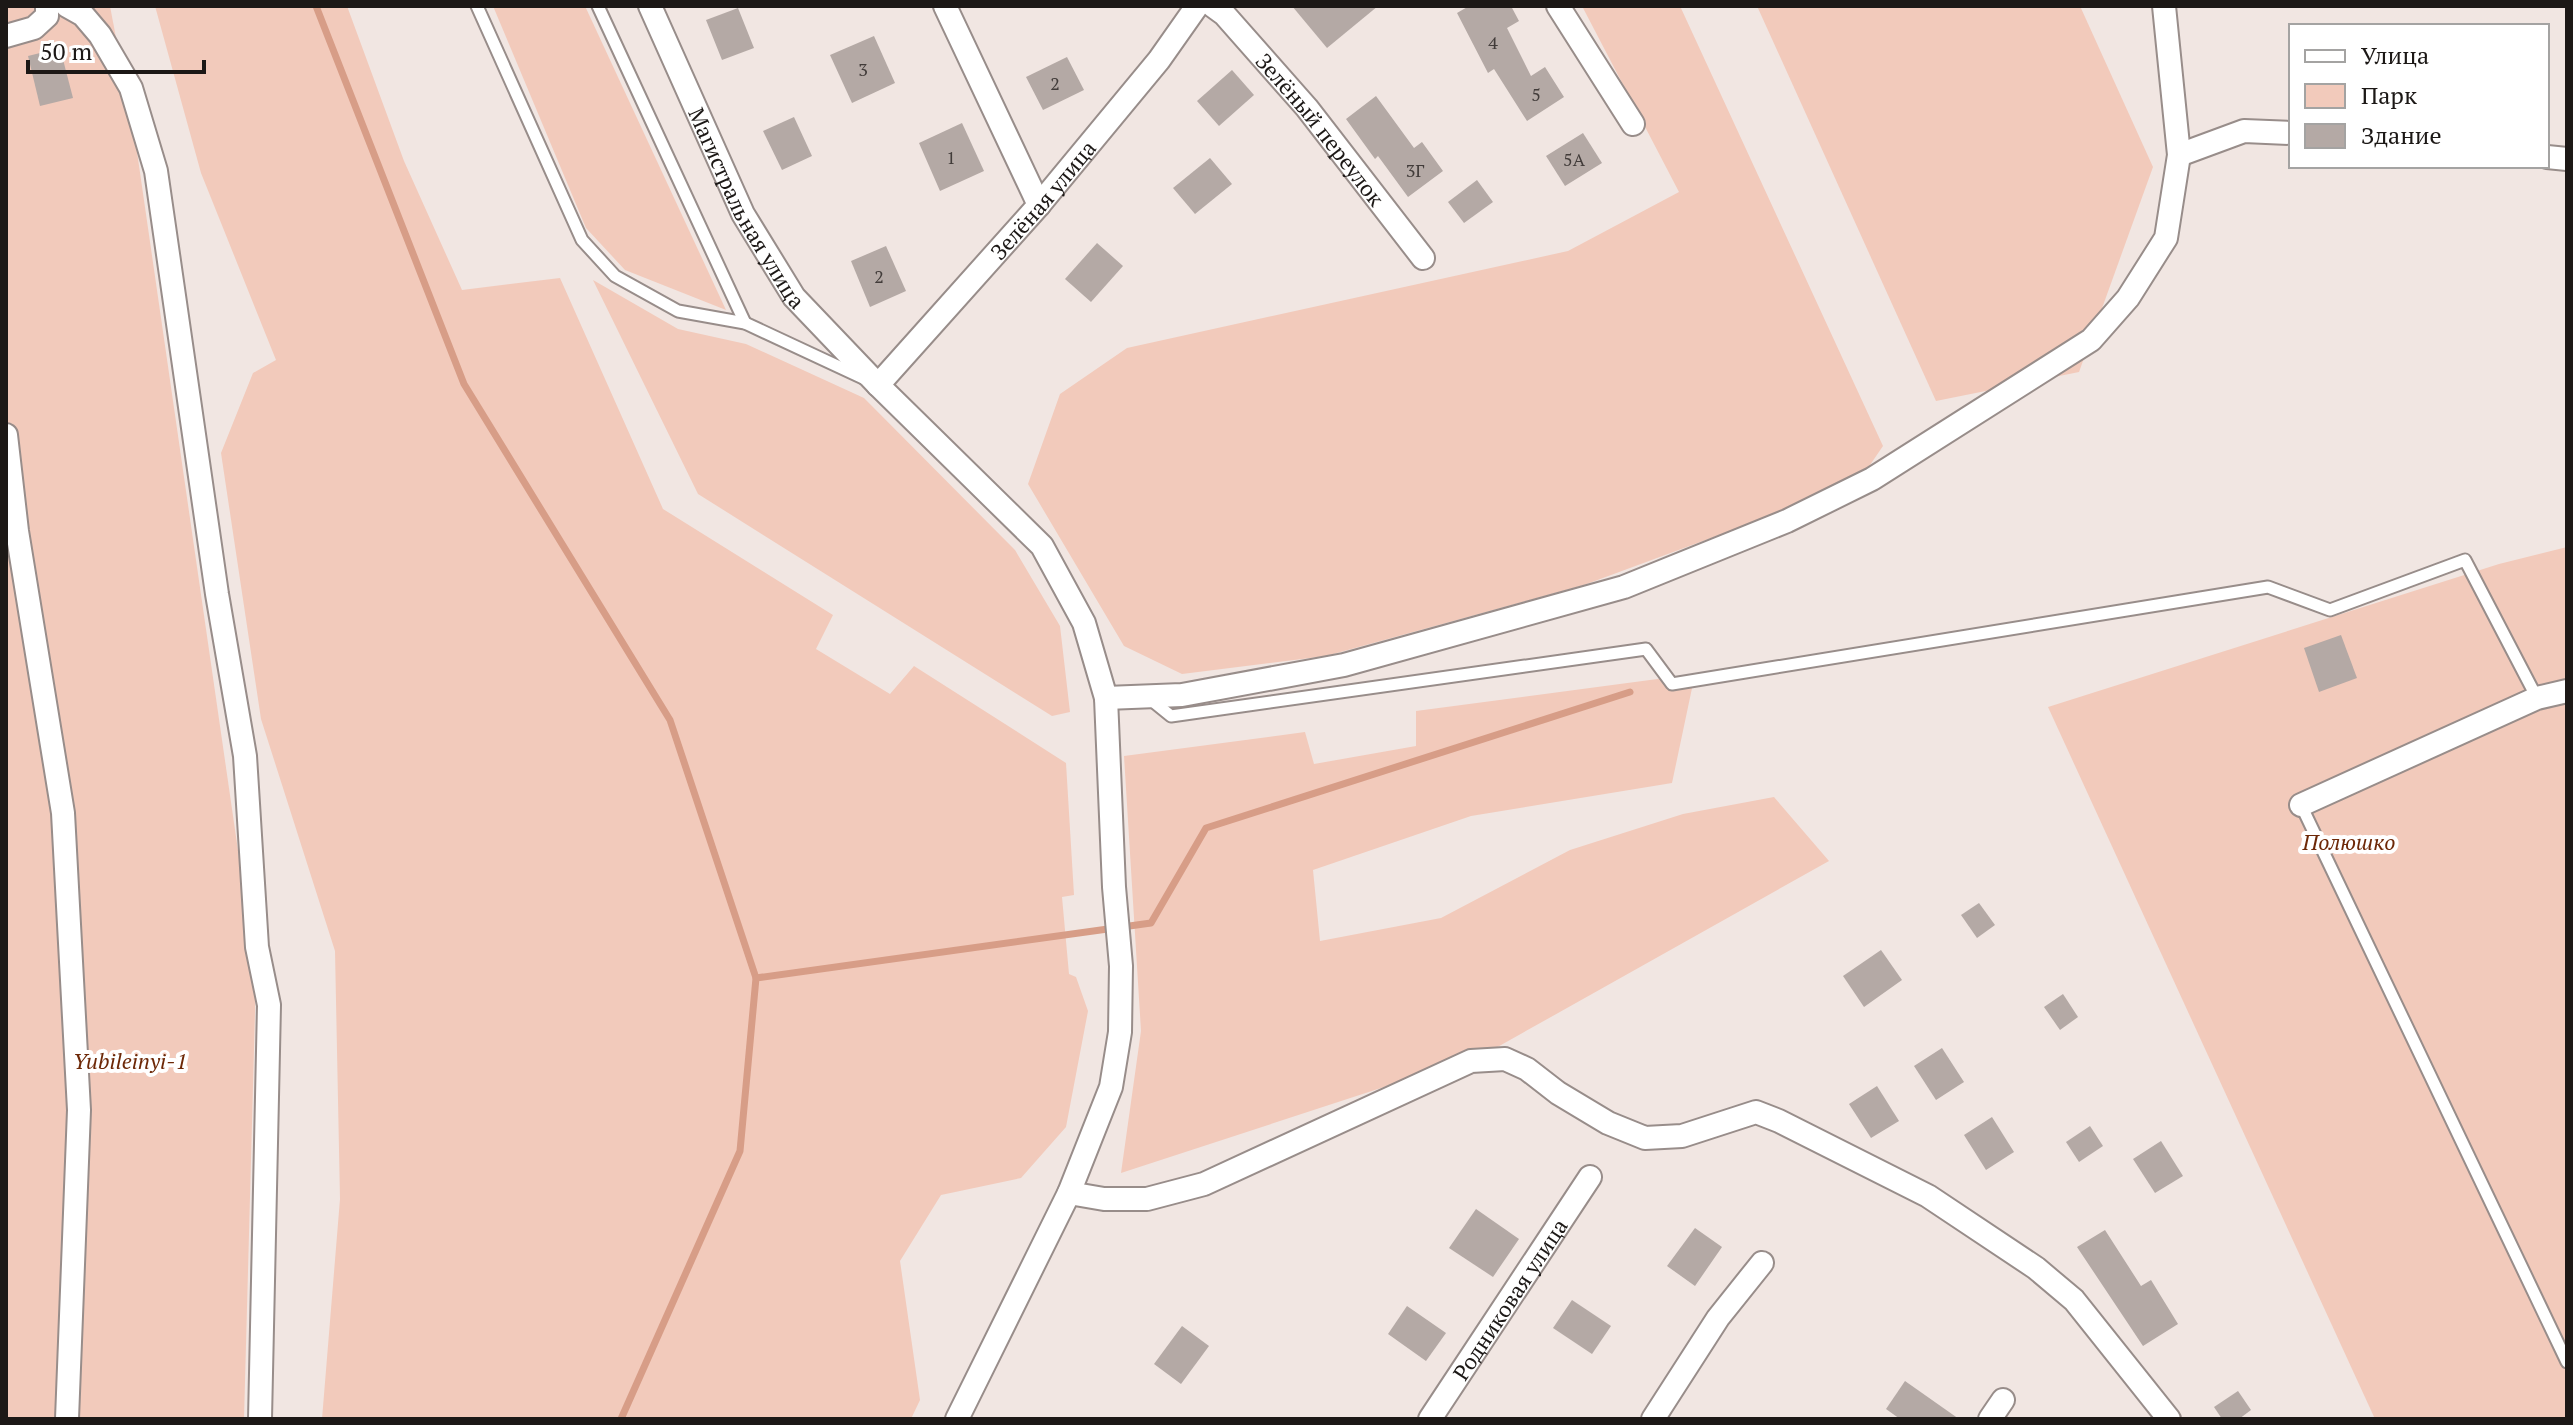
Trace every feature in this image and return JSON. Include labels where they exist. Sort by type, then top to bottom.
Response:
[{"type":"street","points":[[6,36],[34,28],[47,16],[47,6]]},
{"type":"street","points":[[67,6],[83,15],[100,35],[131,88],[156,171],[217,594],[245,756],[257,947],[269,1005],[260,1419]]},
{"type":"street","name":"Магистральная улица","points":[[650,6],[743,214],[794,297],[878,385],[1042,546],[1084,623],[1106,698],[1114,887],[1121,966],[1120,1032],[1111,1087],[1069,1193],[957,1419]]},
{"type":"street","points":[[945,6],[1039,205]]},
{"type":"street","name":"Зелёная улица","points":[[878,385],[1039,205],[1159,60],[1197,6]]},
{"type":"street","name":"Зелёный переулок","points":[[1213,6],[1224,14],[1307,108],[1423,258]]},
{"type":"street","points":[[1558,6],[1633,124]]},
{"type":"street","points":[[1106,698],[1182,695],[1344,665],[1624,587],[1787,521],[1872,479],[2091,340],[2128,298],[2166,238],[2179,155],[2164,6]]},
{"type":"street","points":[[2179,155],[2244,131],[2289,133]]},
{"type":"street","points":[[6,435],[17,531],[64,828],[79,1110],[67,1419]]},
{"type":"street","points":[[2301,805],[2537,698],[2567,691]]},
{"type":"street","points":[[1069,1193],[1104,1199],[1147,1199],[1204,1184],[1471,1061],[1505,1059],[1527,1069],[1558,1093],[1608,1123],[1645,1138],[1682,1136],[1756,1112],[1928,1196],[2036,1268],[2074,1300],[2169,1419]]},
{"type":"street","name":"Родниковая улица","points":[[1430,1419],[1590,1177]]},
{"type":"street","points":[[1653,1419],[1718,1318],[1762,1263]]},
{"type":"lane","points":[[477,6],[582,240],[615,276],[678,311],[745,323],[878,385]]},
{"type":"lane","points":[[598,6],[745,323]]},
{"type":"lane","points":[[1146,696],[1171,716],[1646,649],[1672,684],[2268,587],[2330,610],[2465,560],[2537,698]]},
{"type":"lane","points":[[2301,805],[2567,1362]]},
{"type":"green space","name":"Yubileinyi-1","points":[[6,6],[110,6],[135,138],[256,975],[244,1419],[6,1419]]},
{"type":"green space","points":[[155,6],[347,6],[404,161],[462,290],[560,278],[663,509],[833,615],[816,649],[890,694],[914,666],[1066,763],[1074,895],[1062,897],[1069,974],[1076,977],[1088,1011],[1066,1127],[1021,1178],[941,1195],[900,1261],[920,1400],[911,1419],[322,1419],[340,1199],[335,951],[261,719],[221,453],[253,373],[276,360],[201,173]]},
{"type":"green space","points":[[493,6],[585,6],[726,310],[625,270],[586,228]]},
{"type":"green space","points":[[1582,6],[1680,6],[1883,446],[1857,484],[1584,585],[1326,656],[1182,674],[1124,646],[1028,484],[1060,394],[1127,348],[1568,251],[1679,192]]},
{"type":"green space","points":[[1757,6],[2080,6],[2153,167],[2079,372],[1936,401]]},
{"type":"green space","points":[[593,280],[678,329],[746,344],[864,398],[1015,550],[1060,626],[1070,712],[1052,716],[698,494]]},
{"type":"green space","name":"Полюшко","points":[[2567,547],[2567,1419],[2375,1419],[2048,707],[2499,564]]},
{"type":"green space","points":[[1695,674],[1672,783],[1471,816],[1313,870],[1320,941],[1441,918],[1570,850],[1683,814],[1774,797],[1829,861],[1485,1054],[1121,1173],[1141,1031],[1124,756],[1305,732],[1314,764],[1416,746],[1416,711]]},
{"type":"building","points":[[1292,6],[1378,6],[1327,48]]},
{"type":"building","points":[[1469,6],[1511,6],[1519,21],[1507,28],[1531,76],[1545,67],[1564,97],[1527,121],[1494,69],[1488,73],[1457,13]]},
{"type":"building","points":[[738,8],[754,48],[722,60],[706,20]]},
{"type":"building","points":[[874,36],[895,83],[852,103],[830,55]]},
{"type":"building","points":[[60,48],[73,98],[40,106],[28,56]]},
{"type":"building","points":[[1067,57],[1084,90],[1043,110],[1026,77]]},
{"type":"building","points":[[1232,70],[1254,95],[1219,126],[1197,101]]},
{"type":"building","points":[[1376,96],[1414,148],[1422,142],[1443,171],[1408,197],[1346,119]]},
{"type":"building","points":[[794,117],[812,156],[782,170],[763,131]]},
{"type":"building","points":[[962,123],[984,171],[940,191],[919,143]]},
{"type":"building","points":[[1583,133],[1602,163],[1565,186],[1546,156]]},
{"type":"building","points":[[1210,158],[1232,184],[1195,214],[1173,188]]},
{"type":"building","points":[[1477,180],[1493,202],[1464,223],[1448,202]]},
{"type":"building","points":[[1097,243],[1123,266],[1091,302],[1065,279]]},
{"type":"building","points":[[886,246],[906,291],[870,307],[851,261]]},
{"type":"building","points":[[2341,635],[2357,678],[2319,692],[2304,648]]},
{"type":"building","points":[[1979,903],[1995,925],[1977,938],[1961,915]]},
{"type":"building","points":[[1881,950],[1902,980],[1864,1007],[1843,976]]},
{"type":"building","points":[[2063,994],[2078,1017],[2060,1030],[2044,1007]]},
{"type":"building","points":[[1942,1048],[1964,1082],[1936,1100],[1914,1066]]},
{"type":"building","points":[[1877,1086],[1899,1121],[1871,1138],[1849,1104]]},
{"type":"building","points":[[1992,1117],[2014,1152],[1986,1170],[1964,1135]]},
{"type":"building","points":[[2090,1126],[2103,1146],[2079,1162],[2066,1142]]},
{"type":"building","points":[[2161,1141],[2183,1176],[2155,1193],[2133,1159]]},
{"type":"building","points":[[1476,1209],[1519,1239],[1493,1277],[1449,1248]]},
{"type":"building","points":[[1695,1228],[1722,1247],[1695,1286],[1667,1266]]},
{"type":"building","points":[[2105,1230],[2141,1286],[2151,1280],[2178,1324],[2143,1346],[2077,1247]]},
{"type":"building","points":[[1572,1300],[1611,1326],[1592,1354],[1553,1328]]},
{"type":"building","points":[[1407,1306],[1446,1333],[1426,1361],[1388,1334]]},
{"type":"building","points":[[1182,1326],[1209,1346],[1181,1384],[1154,1364]]},
{"type":"building","points":[[1905,1381],[1959,1419],[1900,1419],[1886,1409]]},
{"type":"building","points":[[2238,1391],[2251,1410],[2239,1419],[2222,1419],[2214,1407]]},
{"type":"waterway","points":[[316,6],[464,384],[670,720],[756,978]]},
{"type":"waterway","points":[[621,1419],[740,1151],[756,978],[1151,923],[1206,828],[1630,692]]}]
